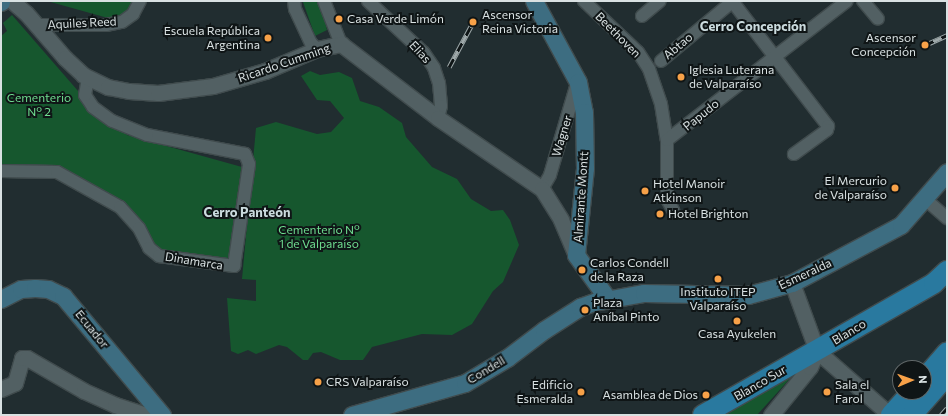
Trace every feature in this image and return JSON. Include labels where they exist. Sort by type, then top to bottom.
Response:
[{"type":"main road","name":"Almirante Montt","points":[[534,1],[578,82],[584,112],[585,168],[576,255],[607,298]]},
{"type":"main road","name":"Esmeralda","points":[[607,298],[644,293],[737,296],[758,293],[792,283],[892,231],[915,212],[947,172]]},
{"type":"main road","name":"Blanco","points":[[817,351],[934,283],[947,271]]},
{"type":"main road","name":"Ecuador","points":[[1,299],[21,289],[35,288],[48,290],[63,296],[162,415]]},
{"type":"main road","name":"Condell","points":[[352,415],[465,383],[482,375],[544,330],[580,307],[607,298]]},
{"type":"main road","name":"Blanco Sur","points":[[703,415],[817,351]]},
{"type":"main road","points":[[932,369],[947,353]]},
{"type":"main road","points":[[912,415],[947,375]]},
{"type":"main road","points":[[890,415],[904,400]]},
{"type":"street","name":"Ricardo Cumming","points":[[12,1],[38,25],[65,58],[88,78],[108,87],[129,91],[177,92],[234,80],[317,49],[341,44],[438,118],[542,189],[561,220],[576,255]]},
{"type":"street","name":"Aquiles Reed","points":[[38,25],[106,25],[122,22],[133,14],[140,1]]},
{"type":"street","points":[[294,1],[295,10],[311,43],[317,49]]},
{"type":"street","points":[[324,1],[341,44]]},
{"type":"street","name":"Elias","points":[[368,1],[424,53],[434,68],[439,83],[441,106],[438,118]]},
{"type":"street","name":"Beethoven","points":[[584,1],[638,52],[649,68],[662,104],[667,140],[668,199],[673,210]]},
{"type":"street","points":[[642,16],[660,1]]},
{"type":"street","points":[[732,1],[775,55],[828,126],[827,130],[794,154]]},
{"type":"street","name":"Abtao","points":[[660,61],[732,1]]},
{"type":"street","name":"Papudo","points":[[667,140],[775,55],[847,1]]},
{"type":"street","points":[[864,1],[878,19]]},
{"type":"street","name":"Dinamarca","points":[[1,171],[57,172],[77,182],[120,207],[139,228],[149,248],[159,256],[194,259],[226,266],[235,264],[249,164],[244,154],[161,139],[118,124],[93,106],[85,95],[88,78]]},
{"type":"street","name":"Wagner","points":[[542,189],[550,175],[578,82]]},
{"type":"street","points":[[924,199],[947,218]]},
{"type":"street","points":[[792,283],[817,351],[890,415]]},
{"type":"street","points":[[771,415],[810,367],[817,351]]},
{"type":"street","points":[[1,389],[15,382],[22,358],[27,358],[84,391],[115,405],[146,415]]},
{"type":"green space","points":[[47,1],[137,1],[133,11],[115,20]]},
{"type":"green space","points":[[320,1],[327,30],[315,36],[303,2]]},
{"type":"green space","name":"Cementerio N° 2","points":[[12,15],[85,99],[127,135],[242,167],[231,272],[154,261],[155,245],[136,223],[51,171],[1,167],[1,36],[7,31],[3,23]]},
{"type":"green space","name":"Cementerio N° 1 de Valparaíso","points":[[310,71],[320,75],[339,72],[352,78],[360,101],[379,107],[402,123],[406,137],[432,167],[457,179],[471,199],[491,211],[503,210],[510,220],[519,245],[503,282],[493,291],[472,324],[452,335],[422,334],[372,347],[363,360],[340,360],[321,352],[313,353],[308,360],[303,360],[287,347],[279,345],[256,354],[248,350],[238,354],[231,351],[227,298],[256,301],[256,280],[242,279],[256,128],[276,122],[317,134],[331,132],[344,118],[330,101],[317,100],[301,76]]},
{"type":"green space","points":[[796,372],[757,415],[715,415]]},
{"type":"railway","points":[[449,67],[473,22]]},
{"type":"railway","points":[[925,45],[947,35]]},
{"type":"railway","points":[[941,415],[947,408]]},
{"type":"place","name":"Casa Verde Limón","points":[[339,19]]},
{"type":"place","name":"Ascensor Reina Victoria","points":[[473,22]]},
{"type":"place","name":"Escuela República Argentina","points":[[268,38]]},
{"type":"place","name":"Ascensor Concepción","points":[[925,45]]},
{"type":"place","name":"Iglesia Luterana de Valparaíso","points":[[681,77]]},
{"type":"place","name":"El Mercurio de Valparaíso","points":[[895,188]]},
{"type":"place","name":"Hotel Manoir Atkinson","points":[[645,191]]},
{"type":"place","name":"Hotel Brighton","points":[[660,214]]},
{"type":"place","name":"Carlos Condell de la Raza","points":[[582,270]]},
{"type":"place","name":"Instituto ITEP Valparaíso","points":[[718,279]]},
{"type":"place","name":"Plaza Aníbal Pinto","points":[[585,310]]},
{"type":"place","name":"Casa Ayukelen","points":[[737,321]]},
{"type":"place","name":"CRS Valparaíso","points":[[318,382]]},
{"type":"place","name":"Edificio Esmeralda","points":[[581,392]]},
{"type":"place","name":"Sala el Farol","points":[[827,392]]},
{"type":"place","name":"Asamblea de Dios","points":[[706,395]]},
{"type":"district","name":"Cerro Concepción","points":[[753,26]]},
{"type":"district","name":"Cerro Panteón","points":[[247,212]]}]
